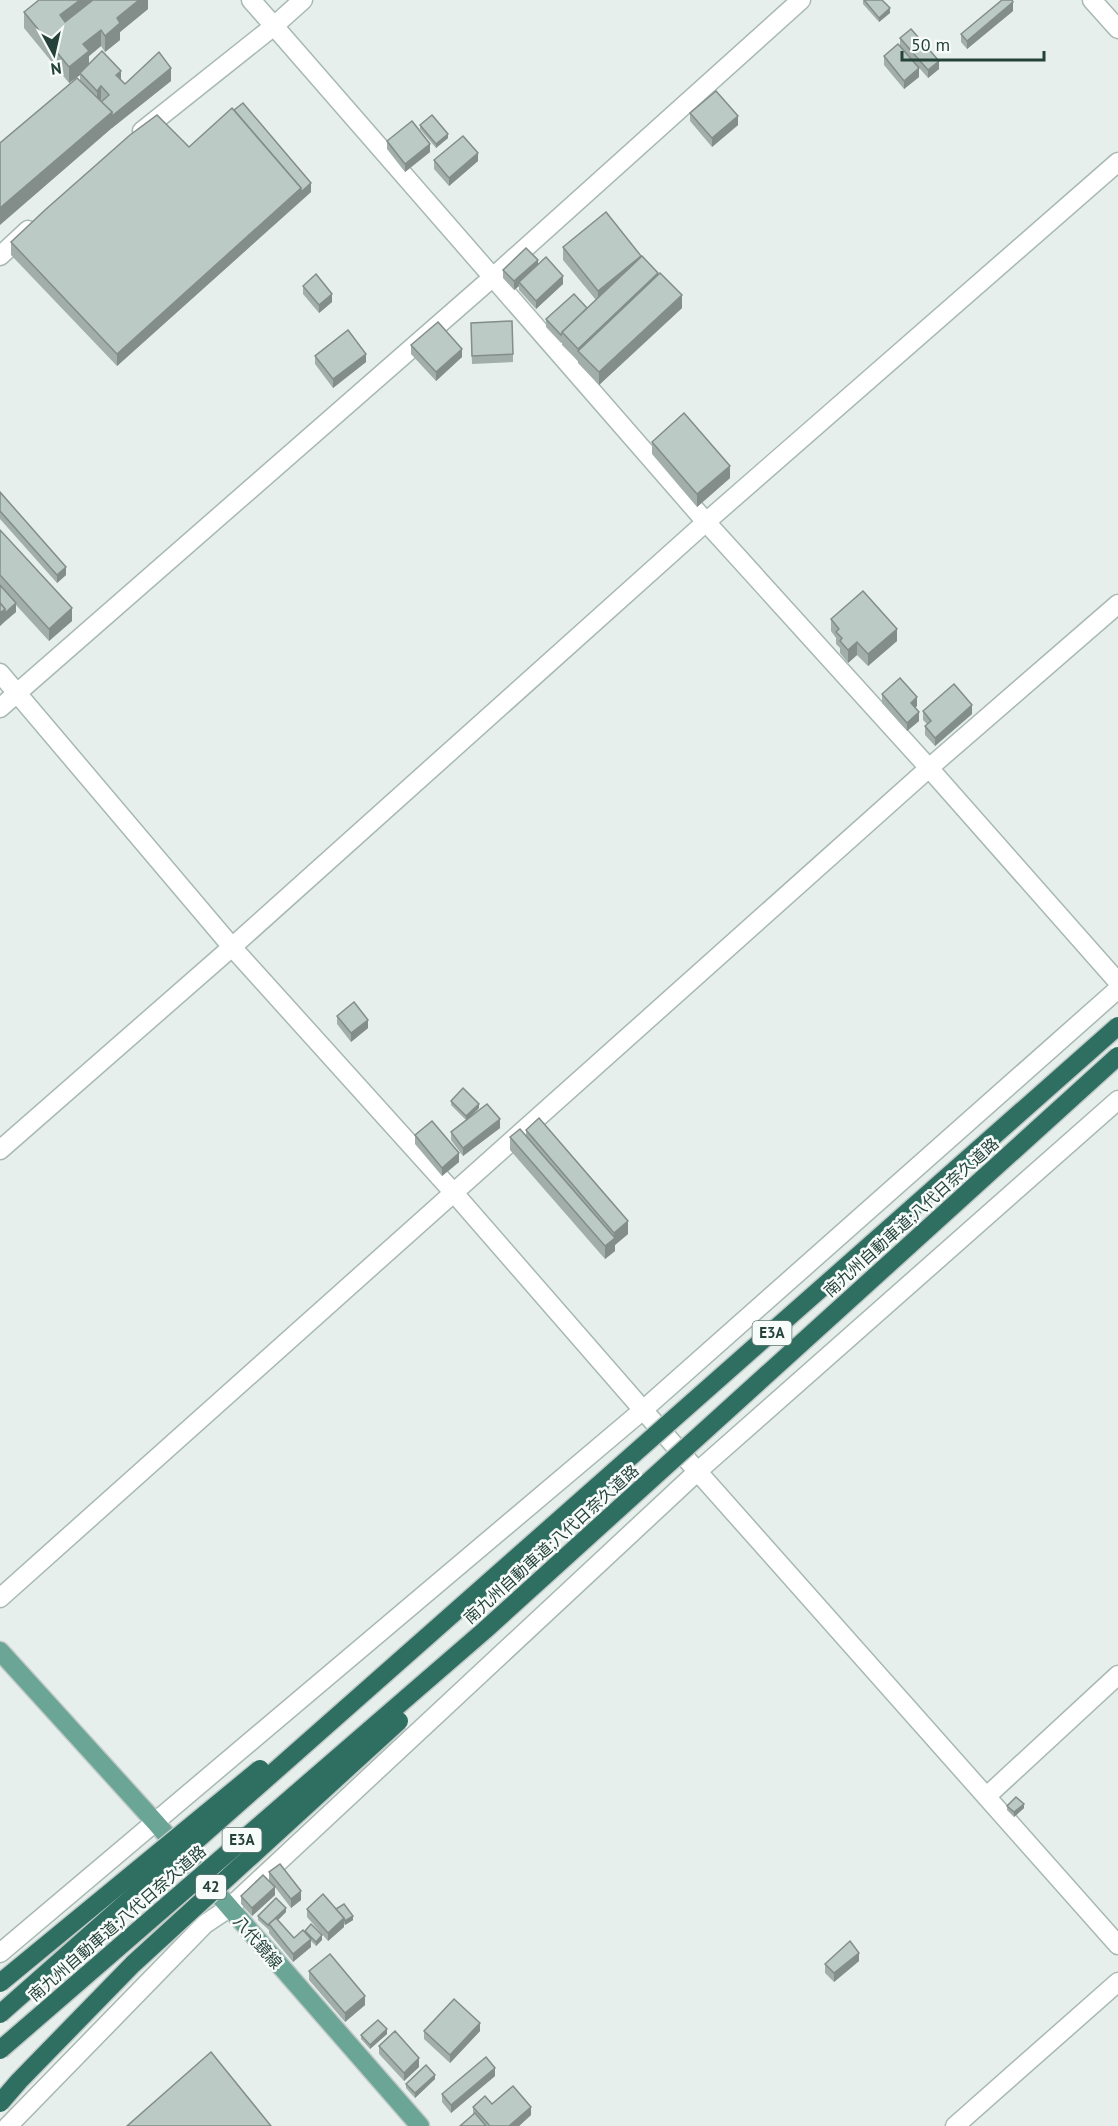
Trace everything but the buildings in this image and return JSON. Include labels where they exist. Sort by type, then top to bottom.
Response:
[{"type":"highway","name":"南九州自動車道;八代日奈久道路","points":[[0,2013],[1118,1026]]},
{"type":"highway","name":"南九州自動車道;八代日奈久道路","points":[[0,2050],[485,1630],[1118,1056]]},
{"type":"highway","points":[[0,2103],[133,1964],[420,1702],[485,1630]]},
{"type":"highway","points":[[0,1983],[366,1680],[426,1638]]},
{"type":"main road","name":"八代鏡線","points":[[0,1651],[156,1823],[420,2126]]},
{"type":"street","points":[[251,0],[706,522],[929,768],[1118,982]]},
{"type":"street","points":[[125,144],[274,26],[303,0]]},
{"type":"street","points":[[0,708],[493,277],[801,0]]},
{"type":"street","points":[[1092,0],[1118,29]]},
{"type":"street","points":[[0,1150],[232,947],[706,522],[1118,162]]},
{"type":"street","points":[[0,256],[41,219]]},
{"type":"street","points":[[0,1598],[929,768],[1118,604]]},
{"type":"street","points":[[0,673],[232,947],[454,1193],[643,1410],[1118,1945]]},
{"type":"street","points":[[0,1953],[643,1410],[1118,989]]},
{"type":"street","points":[[8,2126],[205,1924],[229,1908],[698,1471],[1118,1100]]},
{"type":"street","points":[[993,1803],[1118,1675]]},
{"type":"street","points":[[955,2126],[1118,1982]]}]
